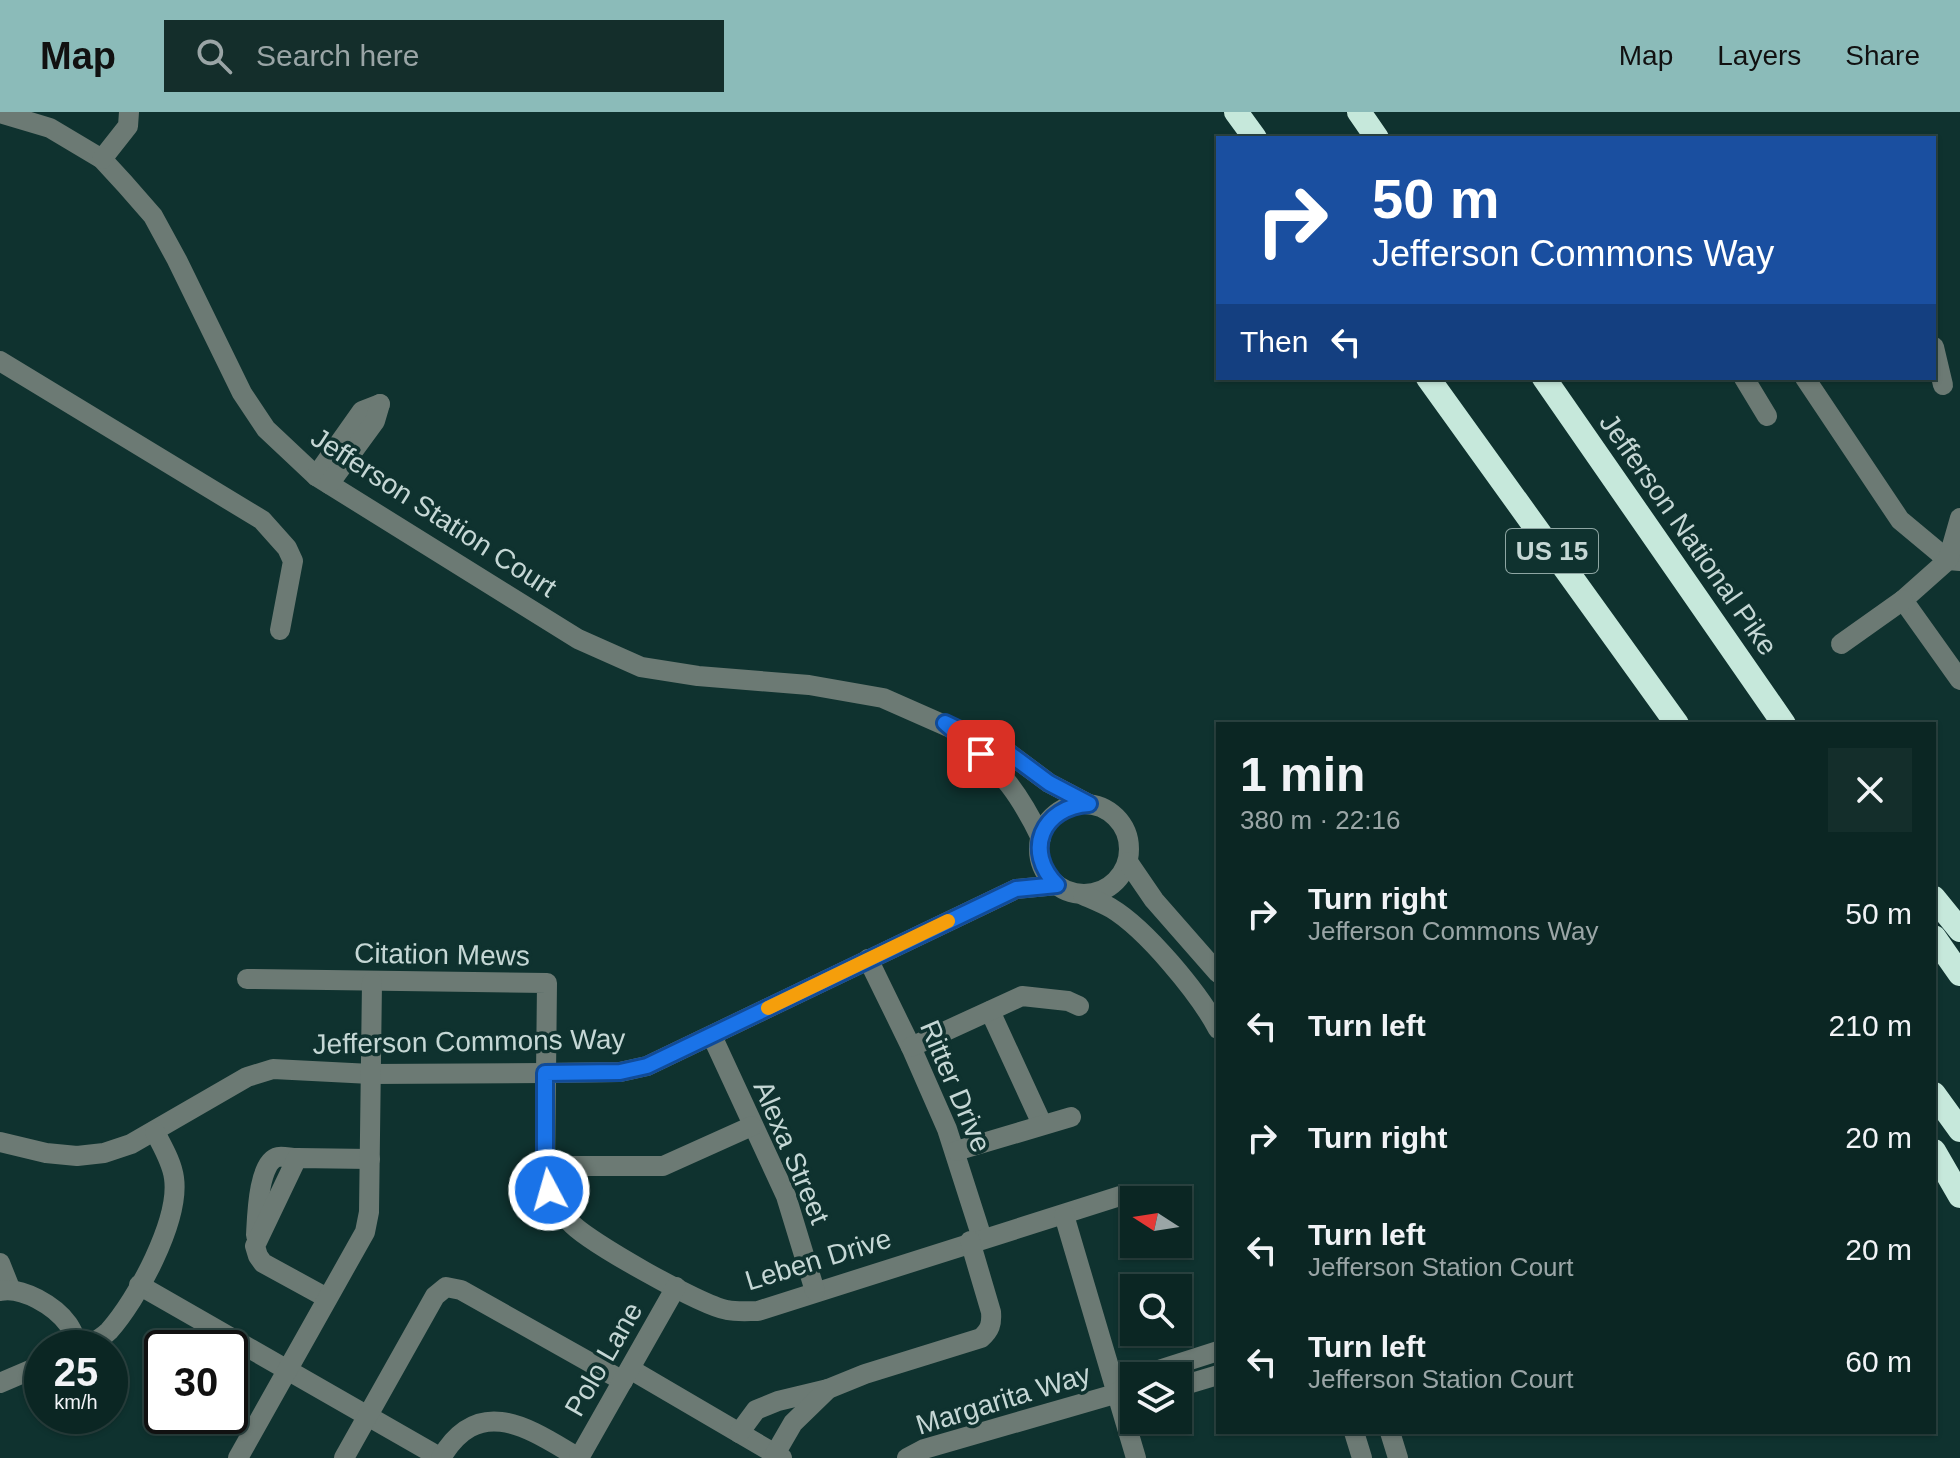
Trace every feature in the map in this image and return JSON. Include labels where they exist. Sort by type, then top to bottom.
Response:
[{"type":"highway","points":[[1236,112],[1254,136]]},
{"type":"highway","points":[[1359,112],[1376,136]]},
{"type":"highway","name":"US 15","points":[[1429,380],[1676,722]]},
{"type":"highway","name":"Jefferson National Pike","points":[[1545,380],[1783,722]]},
{"type":"highway","points":[[1711,619],[1793,722]]},
{"type":"highway","points":[[1936,900],[1960,930]]},
{"type":"highway","points":[[1936,940],[1960,974]]},
{"type":"highway","points":[[1936,1097],[1960,1130]]},
{"type":"highway","points":[[1936,1154],[1960,1196]]},
{"type":"street","points":[[102,159],[128,126],[129,112]]},
{"type":"street","name":"Jefferson Station Court","points":[[0,113],[50,128],[102,159],[153,216],[250,405],[266,429],[322,480],[578,639],[641,667],[698,676],[809,685],[883,698],[1010,754],[1049,783],[1089,804]]},
{"type":"street","points":[[1936,355],[1943,385]]},
{"type":"street","points":[[0,361],[262,520],[274,531],[293,561],[280,630]]},
{"type":"street","points":[[1745,380],[1767,416]]},
{"type":"street","points":[[1806,380],[1900,520],[1954,561]]},
{"type":"street","points":[[1841,644],[1954,561],[1960,518]]},
{"type":"street","points":[[1903,600],[1960,680]]},
{"type":"street","name":"Jefferson Station Court","points":[[945,723],[999,769],[1029,813],[1040,848]]},
{"type":"street","points":[[1083,895],[1111,886],[1128,862],[1128,839],[1123,827],[1104,809],[1089,804],[1064,809],[1046,826],[1040,848],[1049,878],[1069,892],[1112,908],[1134,926],[1198,998],[1216,1026]]},
{"type":"street","name":"Jefferson Commons Way","points":[[1016,889],[1040,848]]},
{"type":"street","points":[[1128,862],[1154,900],[1216,971]]},
{"type":"street","name":"Jefferson Commons Way","points":[[0,1142],[46,1153],[77,1156],[104,1153],[155,1132],[247,1077],[273,1069],[371,1074],[545,1073],[620,1072],[647,1066],[1016,889],[1057,885]]},
{"type":"street","name":"Ritter Drive","points":[[828,1389],[865,1374],[981,1338],[989,1332],[992,1322],[956,1151],[911,1047],[868,959]]},
{"type":"street","name":"Citation Mews","points":[[247,979],[547,983],[545,1073]]},
{"type":"street","points":[[238,1458],[365,1232],[369,1212],[372,982]]},
{"type":"street","points":[[911,1047],[1022,996],[1068,1001],[1079,1006]]},
{"type":"street","points":[[990,1011],[1042,1124]]},
{"type":"street","name":"Alexa Street","points":[[712,1036],[790,1207],[815,1291]]},
{"type":"street","name":"Leben Drive","points":[[545,1073],[545,1166],[549,1190],[571,1223],[588,1238],[676,1287],[727,1310],[758,1311],[1120,1196]]},
{"type":"street","points":[[956,1151],[1071,1117]]},
{"type":"street","points":[[545,1166],[663,1166],[752,1126]]},
{"type":"street","points":[[108,1330],[139,1285],[162,1243],[172,1212],[174,1178],[155,1132]]},
{"type":"street","points":[[327,1298],[263,1263],[255,1246],[297,1158],[370,1159]]},
{"type":"street","points":[[1064,1215],[1120,1383]]},
{"type":"street","points":[[0,1263],[5,1290],[38,1299],[58,1312],[71,1330]]},
{"type":"street","points":[[139,1285],[441,1458],[461,1432],[500,1421],[527,1428],[579,1458]]},
{"type":"street","points":[[344,1458],[435,1296],[446,1287],[461,1290],[778,1456],[793,1423],[828,1389]]},
{"type":"street","name":"Polo Lane","points":[[579,1458],[676,1287]]},
{"type":"street","points":[[1184,1362],[1216,1352]]},
{"type":"street","points":[[0,1383],[24,1373]]},
{"type":"street","points":[[1192,1383],[1216,1376]]},
{"type":"street","points":[[739,1433],[756,1410],[778,1401],[828,1389]]},
{"type":"street","name":"Margarita Way","points":[[907,1458],[924,1449],[1120,1396]]},
{"type":"street","points":[[1131,1434],[1136,1458]]},
{"type":"street","points":[[1355,1434],[1362,1458]]},
{"type":"street","points":[[1391,1434],[1398,1458]]},
{"type":"slow traffic","points":[[768,1008],[948,921]]},
{"type":"route","points":[[549,1190],[545,1166],[545,1073],[620,1072],[647,1066],[1016,889],[1057,885],[1043,868],[1039,848],[1041,838],[1054,816],[1064,809],[1089,804],[1049,783],[1010,754],[945,723],[981,754]]}]
